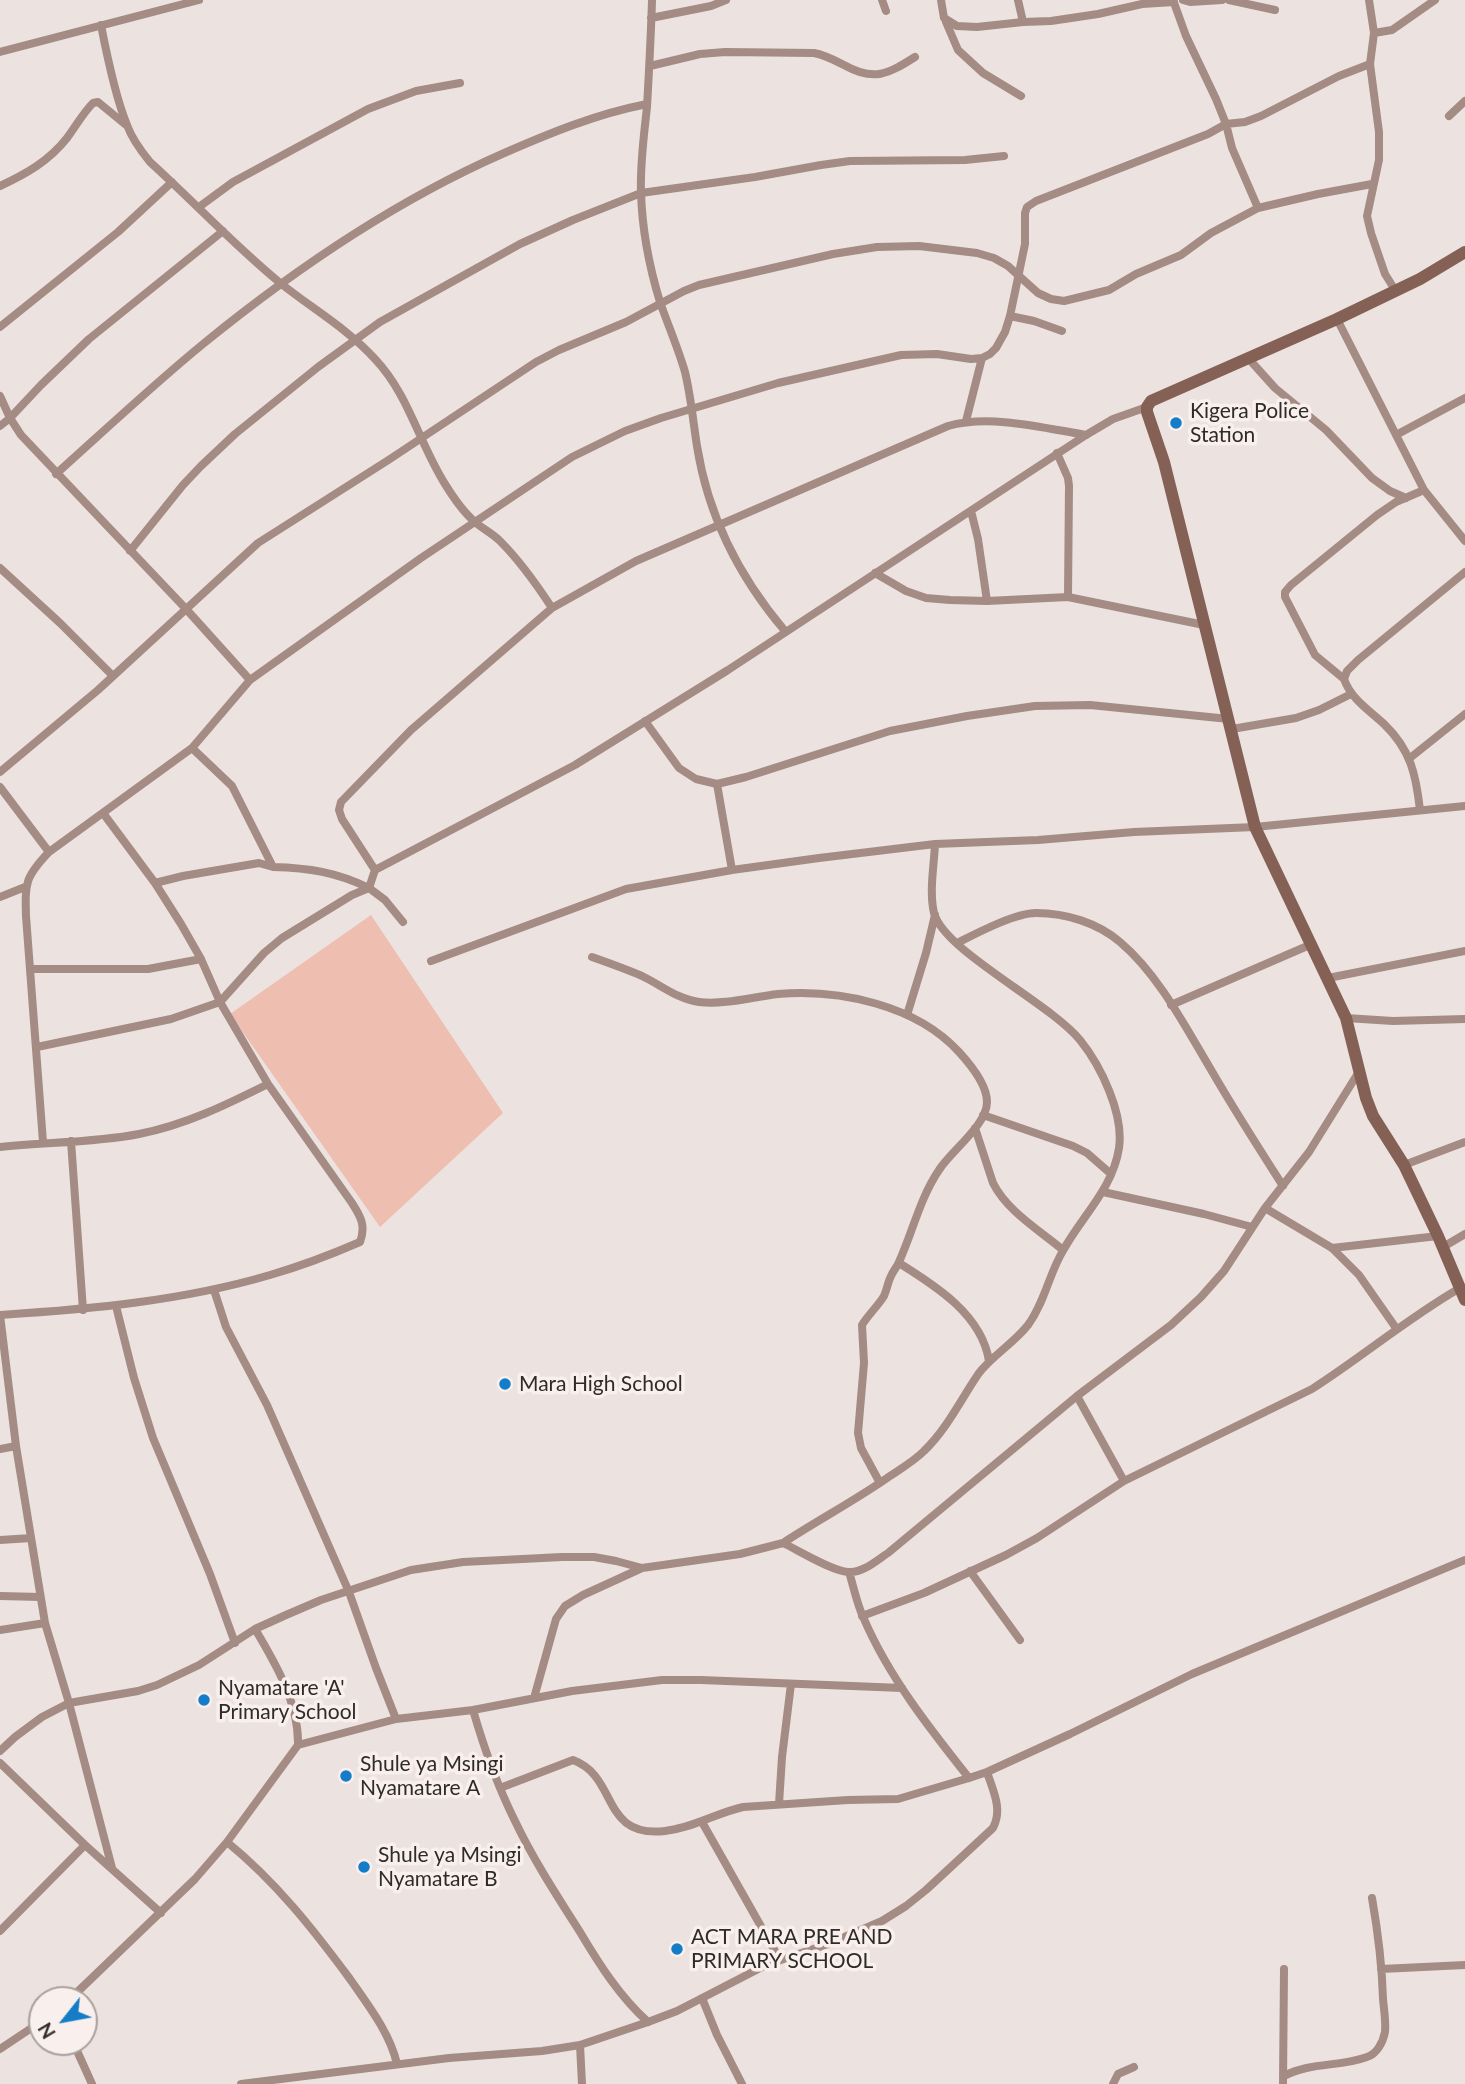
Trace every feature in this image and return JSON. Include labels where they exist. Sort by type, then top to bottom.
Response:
[{"type":"street","points":[[0,52],[172,4],[199,0]]},
{"type":"street","points":[[652,0],[650,66],[641,165],[641,193],[648,256],[661,304],[677,345],[693,407],[702,468],[719,524],[738,565],[757,596],[785,631]]},
{"type":"street","points":[[651,18],[711,6],[726,0]]},
{"type":"street","points":[[882,0],[886,11]]},
{"type":"street","points":[[941,0],[944,18],[958,50],[983,73],[1021,96]]},
{"type":"street","points":[[1018,0],[1023,22]]},
{"type":"street","points":[[944,18],[951,24],[964,27],[1051,21],[1177,1],[1222,0]]},
{"type":"street","points":[[1229,0],[1275,10]]},
{"type":"street","points":[[1369,0],[1374,33],[1370,64],[1379,132],[1379,160],[1367,216],[1385,274],[1395,290]]},
{"type":"street","points":[[1374,33],[1392,30],[1435,0]]},
{"type":"street","points":[[1177,1],[1194,56],[1226,124],[1232,148],[1258,208]]},
{"type":"street","points":[[101,25],[127,126],[150,162],[281,284],[321,311],[374,358],[404,398],[445,484],[474,522],[502,542],[552,608]]},
{"type":"street","points":[[650,66],[701,54],[724,52],[814,53],[872,76],[885,74],[915,57]]},
{"type":"street","points":[[43,1142],[25,887],[35,867],[49,852],[191,748],[250,681],[474,522],[572,457],[625,431],[693,407],[778,383],[901,355],[937,354],[982,358],[996,348],[1010,316],[1025,244],[1027,207],[1226,124],[1261,116],[1339,76],[1370,64]]},
{"type":"street","points":[[199,207],[233,183],[368,109],[416,91],[460,83]]},
{"type":"street","points":[[1449,116],[1465,101]]},
{"type":"street","points":[[0,186],[26,174],[58,149],[93,103],[98,102],[127,126]]},
{"type":"street","points":[[56,474],[200,346],[281,284],[376,219],[457,173],[572,124],[620,109],[647,104]]},
{"type":"street","points":[[130,551],[183,485],[224,443],[285,392],[380,322],[520,244],[573,220],[641,193],[850,161],[965,160],[1004,156]]},
{"type":"street","points":[[0,327],[118,232],[172,182]]},
{"type":"street","points":[[0,772],[113,676],[258,543],[548,356],[684,291],[712,281],[834,254],[877,247],[919,246],[977,253],[994,258],[1019,275],[1038,293],[1064,301],[1110,290],[1136,274],[1181,256],[1211,233],[1258,208],[1372,184]]},
{"type":"street","points":[[0,426],[89,339],[223,231]]},
{"type":"street","points":[[37,1047],[171,1019],[220,1002],[264,953],[282,938],[352,895],[369,888],[375,870],[575,765],[728,670],[1086,435],[1113,419],[1147,407],[1151,401],[1337,319],[1420,279],[1465,252]]},
{"type":"street","points":[[1010,316],[1062,331]]},
{"type":"street","points":[[1337,319],[1424,490],[1465,541]]},
{"type":"street","points":[[966,421],[982,358]]},
{"type":"street","points":[[1248,358],[1275,388],[1326,430],[1372,478],[1406,498]]},
{"type":"street","points":[[0,396],[21,435],[187,610],[250,681]]},
{"type":"street","points":[[1396,435],[1465,398]]},
{"type":"street","points":[[862,1616],[924,1593],[1037,1538],[1124,1481],[1312,1389],[1396,1328],[1462,1294],[1441,1242],[1404,1165],[1373,1116],[1346,1018],[1255,827],[1167,473],[1149,421],[1147,407]]},
{"type":"street","points":[[375,870],[342,819],[339,810],[341,802],[411,730],[552,608],[636,561],[948,426],[966,421],[995,422],[1086,435]]},
{"type":"street","points":[[1057,453],[1069,486],[1068,597]]},
{"type":"street","points":[[1420,810],[1410,758],[1398,739],[1351,694],[1344,679],[1323,663],[1312,650],[1285,597],[1285,592],[1364,524],[1392,504],[1424,490]]},
{"type":"street","points":[[971,511],[985,575],[987,601]]},
{"type":"street","points":[[0,568],[113,676]]},
{"type":"street","points":[[1344,679],[1347,671],[1358,660],[1465,572]]},
{"type":"street","points":[[876,573],[899,587],[926,598],[987,601],[1068,597],[1204,625]]},
{"type":"street","points":[[645,721],[679,768],[696,779],[717,784],[890,731],[1035,706],[1090,705],[1231,724],[1296,718],[1351,694]]},
{"type":"street","points":[[1410,758],[1465,714]]},
{"type":"street","points":[[191,748],[232,786],[273,867]]},
{"type":"street","points":[[717,784],[732,870]]},
{"type":"street","points":[[0,787],[49,852]]},
{"type":"street","points":[[431,961],[626,889],[732,870],[935,845],[1038,840],[1134,831],[1255,827],[1465,806]]},
{"type":"street","points":[[103,813],[155,883],[201,959],[220,1002],[268,1084],[363,1219],[364,1232],[360,1242],[325,1257],[214,1290],[83,1310],[0,1315],[16,1446],[45,1623],[112,1868]]},
{"type":"street","points":[[534,1698],[556,1619],[565,1606],[642,1568],[740,1554],[783,1543],[880,1483],[925,1450],[989,1361],[1027,1326],[1040,1305],[1063,1250],[1103,1192],[1119,1147],[1119,1126],[1112,1100],[1098,1070],[1080,1041],[1057,1016],[957,943],[945,931],[935,915],[932,900],[935,845]]},
{"type":"street","points":[[155,883],[259,863],[273,867],[305,867],[349,878],[369,888],[385,900],[403,922]]},
{"type":"street","points":[[0,897],[25,887]]},
{"type":"street","points":[[957,943],[982,930],[1034,913],[1064,916],[1095,925],[1121,943],[1171,1004],[1283,1186]]},
{"type":"street","points":[[907,1015],[935,915]]},
{"type":"street","points":[[1171,1004],[1312,944]]},
{"type":"street","points":[[1328,978],[1465,951]]},
{"type":"street","points":[[592,957],[644,977],[673,994],[697,1001],[721,1003],[748,997],[815,993],[856,999],[907,1015],[947,1039],[975,1072],[984,1088],[987,1102],[983,1115],[975,1128],[950,1154],[928,1186],[883,1298],[862,1325],[864,1363],[858,1433],[861,1448],[880,1483]]},
{"type":"street","points":[[30,969],[148,969],[201,959]]},
{"type":"street","points":[[1346,1018],[1393,1021],[1465,1019]]},
{"type":"street","points":[[783,1543],[830,1566],[849,1572],[866,1567],[888,1553],[1077,1396],[1171,1325],[1224,1271],[1265,1208],[1310,1152],[1360,1070]]},
{"type":"street","points":[[0,1147],[112,1139],[168,1127],[195,1118],[268,1084]]},
{"type":"street","points":[[983,1115],[1073,1146],[1087,1153],[1111,1174]]},
{"type":"street","points":[[975,1128],[997,1191],[1014,1210],[1063,1250]]},
{"type":"street","points":[[71,1141],[83,1310]]},
{"type":"street","points":[[1404,1165],[1465,1142]]},
{"type":"street","points":[[1103,1192],[1252,1227]]},
{"type":"street","points":[[1265,1208],[1332,1248],[1359,1275],[1396,1328]]},
{"type":"street","points":[[1332,1248],[1441,1242],[1464,1236]]},
{"type":"street","points":[[899,1263],[945,1295],[964,1313],[983,1337],[989,1361]]},
{"type":"street","points":[[214,1290],[226,1327],[267,1405],[349,1592],[396,1719]]},
{"type":"street","points":[[116,1306],[134,1378],[153,1438],[210,1574],[235,1643]]},
{"type":"street","points":[[1077,1396],[1124,1481]]},
{"type":"street","points":[[0,1449],[16,1446]]},
{"type":"street","points":[[0,1540],[31,1538]]},
{"type":"street","points":[[0,1751],[42,1717],[69,1703],[157,1685],[180,1675],[255,1629],[321,1600],[411,1570],[463,1562],[562,1557],[594,1557],[642,1568]]},
{"type":"street","points":[[500,1788],[573,1760],[589,1769],[598,1780],[624,1823],[646,1832],[664,1831],[702,1822],[727,1810],[779,1804],[898,1799],[987,1772],[1192,1674],[1465,1560]]},
{"type":"street","points":[[970,1571],[1020,1640]]},
{"type":"street","points":[[849,1572],[862,1616],[874,1641],[902,1688],[969,1779]]},
{"type":"street","points":[[0,1596],[40,1597]]},
{"type":"street","points":[[0,1630],[45,1623]]},
{"type":"street","points":[[84,1986],[195,1879],[227,1842],[298,1745],[299,1731],[285,1686],[255,1629]]},
{"type":"street","points":[[298,1745],[396,1719],[473,1710],[534,1698],[662,1680],[902,1688]]},
{"type":"street","points":[[779,1804],[791,1684]]},
{"type":"street","points":[[473,1710],[500,1788],[555,1894],[619,1992],[648,2022]]},
{"type":"street","points":[[0,1763],[161,1913]]},
{"type":"street","points":[[241,2084],[580,2045],[677,2011],[780,1960],[883,1921],[906,1906],[993,1828],[998,1807],[987,1772]]},
{"type":"street","points":[[702,1822],[780,1960]]},
{"type":"street","points":[[227,1842],[280,1890],[308,1923],[376,2016],[397,2064]]},
{"type":"street","points":[[0,1931],[85,1845]]},
{"type":"street","points":[[1284,2080],[1305,2067],[1337,2064],[1370,2056],[1378,2049],[1385,2032],[1381,1946],[1372,1898]]},
{"type":"street","points":[[1381,1969],[1465,1965]]},
{"type":"street","points":[[1284,1969],[1284,2080]]},
{"type":"street","points":[[702,1998],[742,2084]]},
{"type":"street","points":[[0,2049],[28,2030]]},
{"type":"street","points":[[580,2045],[582,2084]]},
{"type":"street","points":[[79,2056],[92,2084]]},
{"type":"street","points":[[1113,2084],[1118,2074],[1134,2067]]},
{"type":"shaded area","points":[[371,915],[503,1113],[380,1227],[230,1014]]},
{"type":"place","name":"Kigera Police Station","points":[[1176,423]]},
{"type":"place","name":"Mara High School","points":[[505,1384]]},
{"type":"place","name":"Nyamatare 'A' Primary School","points":[[204,1700]]},
{"type":"place","name":"Shule ya Msingi Nyamatare A","points":[[346,1776]]},
{"type":"place","name":"Shule ya Msingi Nyamatare B","points":[[364,1867]]},
{"type":"place","name":"ACT MARA PRE AND PRIMARY SCHOOL","points":[[677,1949]]}]
